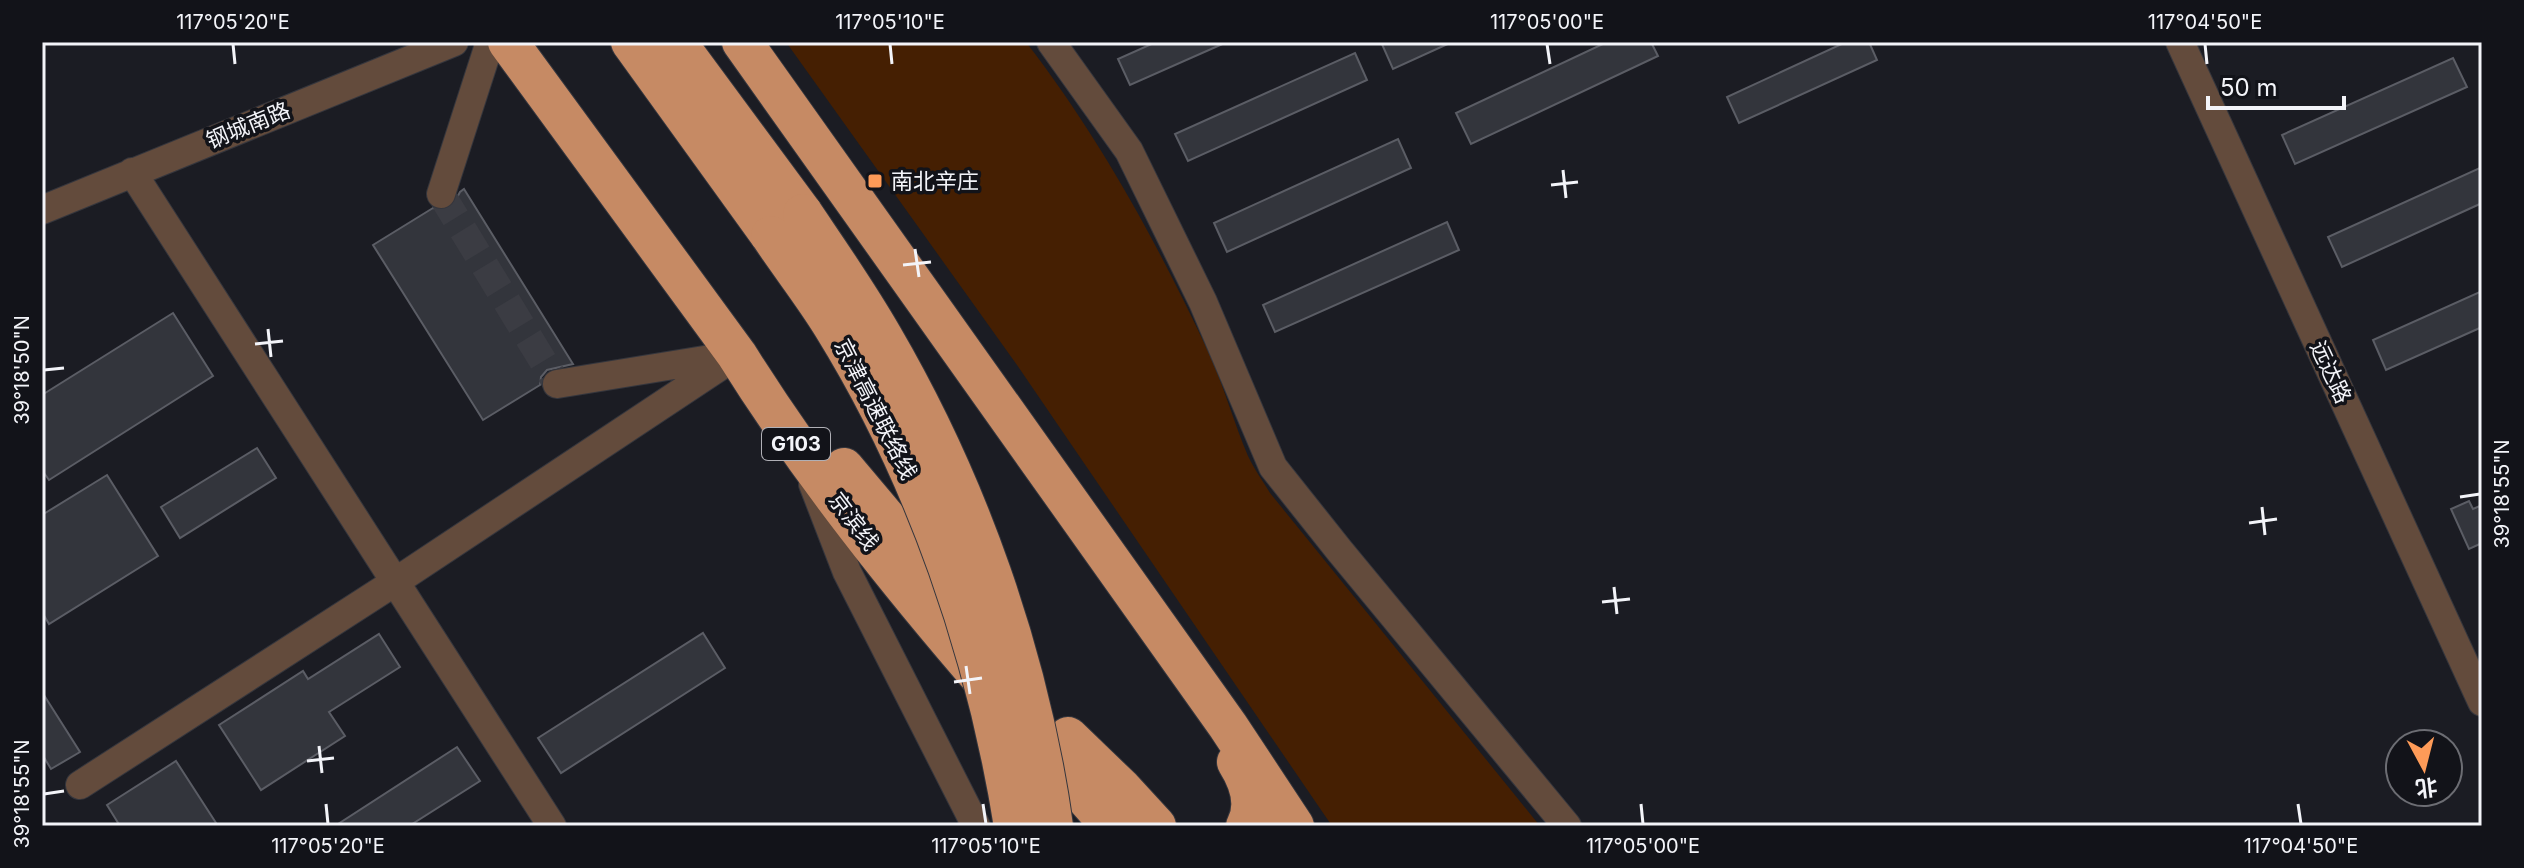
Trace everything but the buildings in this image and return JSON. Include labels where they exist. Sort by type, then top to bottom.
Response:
[{"type":"highway","name":"京滨线","points":[[508,42],[902,587],[1111,826]]},
{"type":"highway","name":"京津高速联络线","points":[[631,42],[883,337],[921,407],[1001,602],[1033,717],[1053,826]]},
{"type":"highway","name":"京津高速联络线","points":[[676,42],[787,225],[832,323],[887,423],[934,531],[990,708],[1002,760],[985,826]]},
{"type":"highway","points":[[742,42],[1173,648],[1294,826]]},
{"type":"highway","points":[[737,355],[781,394],[1068,737],[1138,826]]},
{"type":"highway","points":[[1173,648],[1188,687],[1248,785],[1252,803],[1246,826]]},
{"type":"highway","points":[[1068,737],[1156,826]]},
{"type":"street","name":"钢城南路","points":[[42,210],[454,42]]},
{"type":"street","points":[[441,194],[490,42]]},
{"type":"street","points":[[1051,42],[1129,151],[1203,302],[1273,467],[1567,826]]},
{"type":"street","name":"远达路","points":[[2180,42],[2482,702]]},
{"type":"street","points":[[132,172],[552,826]]},
{"type":"street","points":[[557,384],[737,355]]},
{"type":"street","points":[[80,785],[395,582],[737,355]]},
{"type":"street","points":[[798,446],[847,572],[985,826]]},
{"type":"shaded area","points":[[786,42],[1026,42],[1103,154],[1148,231],[1209,353],[1248,456],[1270,493],[1540,826],[1332,826],[1017,365]]},
{"type":"tunnel","points":[[441,194],[557,384]]},
{"type":"place","name":"南北辛庄","points":[[875,181]]}]
